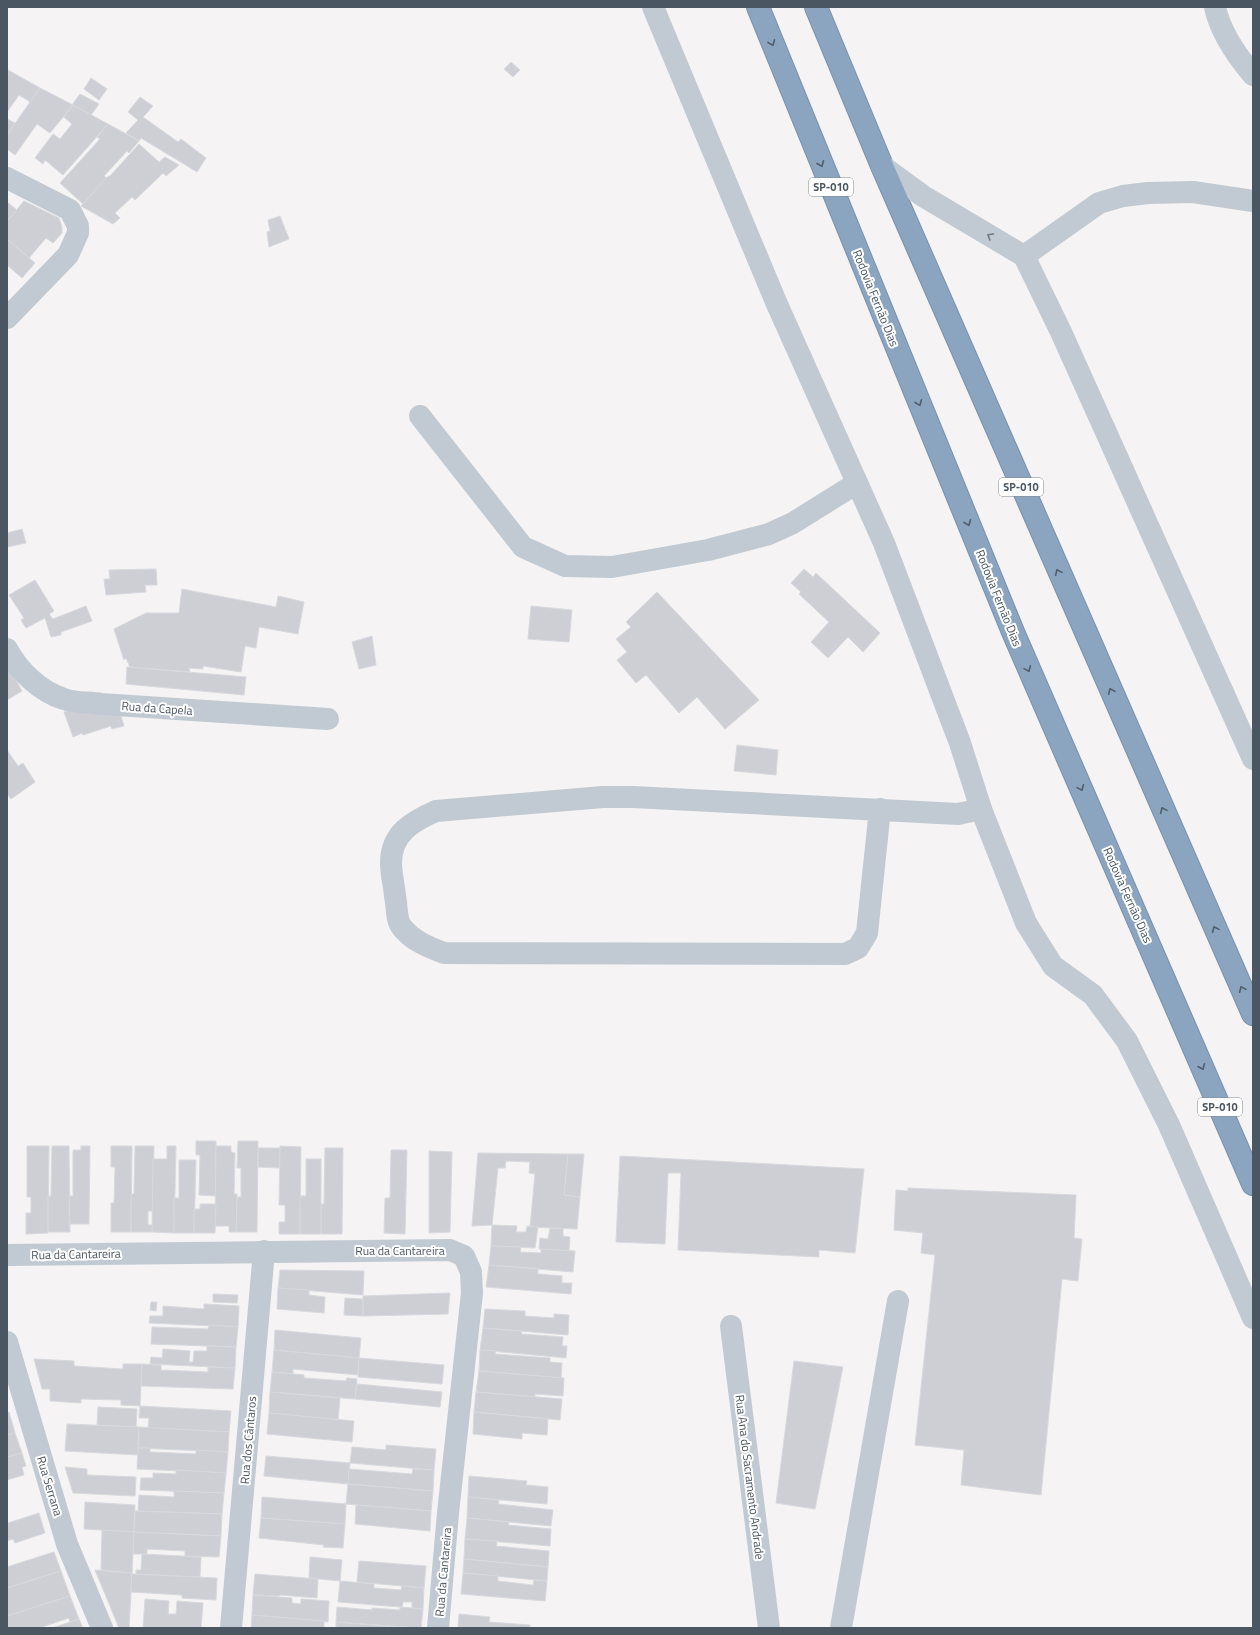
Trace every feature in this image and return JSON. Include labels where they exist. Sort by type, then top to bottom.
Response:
[{"type":"highway","name":"Rodovia Fernão Dias","points":[[758,7],[1012,632],[1253,1184]]},
{"type":"highway","name":"SP-010","points":[[816,7],[882,166],[1253,1014]]},
{"type":"street","points":[[653,7],[776,302],[884,543],[957,735],[981,809],[1026,923],[1053,966],[1094,996],[1128,1041],[1169,1125],[1253,1318]]},
{"type":"street","points":[[1215,7],[1217,15],[1238,57],[1253,75]]},
{"type":"street","points":[[882,166],[923,196],[1024,256],[1061,332],[1253,759]]},
{"type":"street","points":[[7,178],[70,210],[78,226],[78,233],[68,255],[7,318]]},
{"type":"street","points":[[1024,256],[1100,203],[1123,196],[1148,192],[1193,192],[1253,201]]},
{"type":"street","points":[[420,416],[523,547],[565,566],[612,567],[708,550],[769,534],[793,523],[857,483]]},
{"type":"street","name":"Rua da Capela","points":[[7,649],[14,662],[35,684],[64,699],[101,704],[328,719]]},
{"type":"street","points":[[880,809],[867,933],[858,948],[845,954],[444,954],[426,946],[408,934],[399,924],[391,862],[396,842],[403,831],[416,820],[436,811],[603,797],[633,797],[880,809],[958,814],[981,809]]},
{"type":"street","name":"Rua da Cantareira","points":[[7,1255],[450,1250],[464,1256],[471,1272],[472,1293],[449,1505],[438,1628]]},
{"type":"street","name":"Rua dos Cântaros","points":[[232,1628],[264,1251]]},
{"type":"street","points":[[841,1628],[898,1301]]},
{"type":"street","name":"Rua Ana do Sacramento Andrade","points":[[731,1326],[769,1628]]},
{"type":"street","name":"Rua Serrana","points":[[7,1342],[67,1544],[102,1628]]},
{"type":"building","points":[[511,62],[520,70],[513,77],[504,69]]},
{"type":"building","points":[[8,70],[40,88],[30,102],[19,95],[7,112]]},
{"type":"building","points":[[91,78],[107,89],[99,100],[84,89]]},
{"type":"building","points":[[40,88],[73,105],[50,133],[37,124],[15,155],[7,149],[7,135]]},
{"type":"building","points":[[80,94],[99,104],[91,115],[72,105]]},
{"type":"building","points":[[140,97],[153,106],[143,117],[178,142],[181,139],[206,158],[197,172],[141,138],[139,141],[126,133],[138,120],[128,112]]},
{"type":"building","points":[[73,105],[108,124],[63,175],[45,160],[43,164],[35,158],[53,134],[60,139],[72,124],[64,117]]},
{"type":"building","points":[[7,119],[15,123],[7,135]]},
{"type":"building","points":[[108,124],[139,141],[129,153],[127,151],[104,176],[107,178],[83,204],[60,183],[100,139],[97,137]]},
{"type":"building","points":[[139,144],[159,162],[165,157],[179,165],[166,176],[163,173],[135,200],[132,197],[115,213],[120,218],[113,224],[81,206],[107,177],[110,176]]},
{"type":"building","points":[[24,201],[59,218],[62,227],[62,233],[53,243],[46,238],[29,258],[7,239],[7,221]]},
{"type":"building","points":[[7,202],[17,210],[7,221]]},
{"type":"building","points":[[280,216],[289,239],[269,247],[267,232],[270,231],[268,220]]},
{"type":"building","points":[[7,239],[35,263],[22,278],[7,265]]},
{"type":"building","points":[[22,529],[26,543],[7,547],[7,533]]},
{"type":"building","points":[[156,569],[157,585],[145,585],[146,592],[106,595],[104,579],[110,579],[109,570]]},
{"type":"building","points":[[804,569],[813,577],[816,573],[880,633],[863,652],[848,637],[828,658],[811,642],[829,622],[799,594],[801,592],[791,583]]},
{"type":"building","points":[[35,580],[54,611],[49,614],[53,619],[86,606],[92,621],[61,632],[61,635],[51,637],[45,618],[26,628],[21,620],[24,618],[9,595]]},
{"type":"building","points":[[182,589],[276,607],[278,596],[304,602],[298,634],[259,627],[256,648],[245,646],[241,672],[203,666],[203,669],[189,668],[190,672],[130,667],[126,658],[124,660],[114,629],[146,613],[179,613]]},
{"type":"building","points":[[657,592],[759,700],[725,729],[697,697],[679,713],[646,675],[636,683],[617,660],[627,652],[616,639],[631,627],[626,622]]},
{"type":"building","points":[[531,606],[572,610],[569,642],[528,639]]},
{"type":"building","points":[[372,636],[376,665],[359,669],[352,642]]},
{"type":"building","points":[[7,665],[22,691],[7,700]]},
{"type":"building","points":[[127,667],[246,677],[244,695],[126,684]]},
{"type":"building","points":[[71,710],[119,710],[124,726],[112,729],[111,726],[83,735],[82,733],[73,737],[64,712]]},
{"type":"building","points":[[737,745],[778,750],[776,775],[734,771]]},
{"type":"building","points":[[7,750],[18,766],[23,763],[35,782],[11,799],[8,795],[7,796]]},
{"type":"building","points":[[196,1141],[216,1141],[216,1196],[199,1195],[200,1155],[196,1155]]},
{"type":"building","points":[[238,1141],[258,1141],[257,1232],[236,1232],[237,1197],[241,1197],[241,1168],[237,1168]]},
{"type":"building","points":[[27,1146],[49,1146],[48,1233],[26,1234],[26,1213],[31,1213],[31,1197],[27,1197]]},
{"type":"building","points":[[52,1146],[69,1146],[70,1232],[48,1232],[48,1196],[51,1196]]},
{"type":"building","points":[[81,1146],[90,1146],[89,1224],[70,1224],[69,1196],[73,1196],[73,1150],[81,1150]]},
{"type":"building","points":[[111,1146],[132,1146],[131,1232],[111,1232],[111,1203],[114,1203],[115,1167],[111,1167]]},
{"type":"building","points":[[135,1146],[154,1146],[153,1211],[148,1211],[148,1225],[153,1225],[152,1232],[131,1232],[131,1194],[134,1194]]},
{"type":"building","points":[[167,1146],[176,1146],[174,1233],[152,1232],[153,1159],[167,1159]]},
{"type":"building","points":[[216,1146],[231,1146],[231,1152],[235,1153],[234,1194],[237,1194],[236,1232],[229,1232],[229,1226],[215,1226]]},
{"type":"building","points":[[280,1146],[301,1147],[300,1234],[279,1234],[279,1222],[285,1222],[285,1205],[279,1205]]},
{"type":"building","points":[[258,1148],[280,1148],[279,1168],[258,1167]]},
{"type":"building","points":[[325,1148],[343,1148],[342,1234],[321,1234],[321,1204],[324,1204]]},
{"type":"building","points":[[391,1150],[407,1150],[405,1234],[384,1233],[385,1198],[390,1198]]},
{"type":"building","points":[[429,1151],[452,1152],[450,1232],[429,1233]]},
{"type":"building","points":[[478,1153],[568,1154],[564,1195],[580,1197],[577,1229],[530,1227],[535,1174],[529,1173],[530,1162],[506,1161],[505,1168],[498,1168],[492,1225],[472,1226]]},
{"type":"building","points":[[568,1154],[584,1154],[580,1197],[564,1195]]},
{"type":"building","points":[[620,1156],[864,1169],[855,1253],[819,1250],[819,1257],[678,1250],[681,1173],[668,1173],[665,1244],[616,1242]]},
{"type":"building","points":[[306,1159],[321,1159],[321,1234],[300,1234],[300,1196],[306,1196]]},
{"type":"building","points":[[179,1160],[196,1160],[194,1233],[174,1233],[174,1198],[179,1198]]},
{"type":"building","points":[[908,1188],[1076,1195],[1074,1238],[1082,1239],[1078,1281],[1062,1279],[1041,1495],[961,1485],[964,1450],[915,1445],[935,1255],[921,1253],[923,1233],[894,1230],[896,1190],[908,1191]]},
{"type":"building","points":[[200,1204],[216,1204],[215,1233],[194,1233],[194,1209],[200,1209]]},
{"type":"building","points":[[492,1225],[517,1226],[516,1232],[526,1232],[527,1226],[538,1227],[535,1248],[491,1246]]},
{"type":"building","points":[[550,1228],[563,1229],[563,1236],[570,1237],[569,1251],[539,1249],[540,1238],[548,1239]]},
{"type":"building","points":[[491,1246],[521,1247],[520,1252],[541,1253],[541,1249],[575,1251],[573,1272],[489,1265]]},
{"type":"building","points":[[489,1265],[538,1269],[538,1274],[562,1276],[562,1283],[572,1283],[571,1294],[486,1287]]},
{"type":"building","points":[[280,1270],[364,1271],[363,1295],[278,1288]]},
{"type":"building","points":[[278,1288],[309,1290],[309,1295],[325,1297],[324,1313],[277,1309]]},
{"type":"building","points":[[450,1293],[448,1314],[363,1316],[363,1296]]},
{"type":"building","points":[[213,1294],[238,1295],[237,1303],[213,1302]]},
{"type":"building","points":[[345,1298],[363,1299],[363,1316],[344,1315]]},
{"type":"building","points":[[151,1302],[157,1302],[156,1311],[150,1310]]},
{"type":"building","points":[[204,1304],[239,1306],[238,1327],[149,1323],[150,1316],[163,1316],[163,1306],[204,1309]]},
{"type":"building","points":[[485,1309],[525,1311],[525,1316],[554,1318],[554,1314],[569,1315],[568,1335],[483,1328]]},
{"type":"building","points":[[209,1325],[238,1327],[236,1347],[151,1344],[152,1327],[208,1329]]},
{"type":"building","points":[[483,1328],[522,1331],[521,1334],[563,1337],[562,1346],[567,1346],[566,1358],[480,1350]]},
{"type":"building","points":[[275,1330],[361,1338],[359,1358],[274,1350]]},
{"type":"building","points":[[207,1346],[236,1347],[235,1368],[150,1364],[151,1357],[162,1358],[163,1349],[190,1351],[189,1362],[193,1362],[194,1351],[207,1351]]},
{"type":"building","points":[[274,1350],[359,1358],[358,1375],[293,1369],[293,1374],[272,1372]]},
{"type":"building","points":[[480,1350],[496,1351],[495,1354],[550,1358],[550,1362],[562,1363],[561,1378],[479,1371]]},
{"type":"building","points":[[359,1358],[444,1365],[442,1384],[358,1377]]},
{"type":"building","points":[[34,1359],[74,1361],[74,1366],[123,1369],[123,1364],[142,1364],[140,1406],[121,1405],[121,1400],[81,1399],[81,1403],[50,1401],[50,1389],[42,1389]]},
{"type":"building","points":[[794,1361],[843,1367],[815,1509],[776,1503]]},
{"type":"building","points":[[142,1364],[161,1365],[161,1370],[208,1372],[208,1367],[235,1368],[233,1389],[141,1386]]},
{"type":"building","points":[[479,1371],[564,1378],[563,1396],[535,1394],[535,1397],[476,1392]]},
{"type":"building","points":[[272,1372],[304,1375],[304,1378],[346,1381],[347,1378],[357,1379],[355,1399],[270,1392]]},
{"type":"building","points":[[357,1384],[442,1392],[440,1407],[355,1399]]},
{"type":"building","points":[[270,1392],[340,1398],[338,1420],[269,1413]]},
{"type":"building","points":[[476,1392],[562,1399],[560,1420],[474,1412]]},
{"type":"building","points":[[140,1406],[231,1411],[229,1432],[148,1428],[149,1418],[139,1418]]},
{"type":"building","points":[[98,1407],[137,1409],[136,1427],[97,1425]]},
{"type":"building","points":[[9,1412],[15,1433],[7,1435],[7,1413]]},
{"type":"building","points":[[474,1412],[548,1419],[547,1435],[522,1433],[522,1439],[473,1434]]},
{"type":"building","points":[[269,1413],[354,1421],[352,1442],[267,1434]]},
{"type":"building","points":[[67,1424],[139,1427],[138,1455],[65,1451]]},
{"type":"building","points":[[139,1427],[229,1432],[228,1452],[138,1448]]},
{"type":"building","points":[[15,1433],[22,1453],[7,1457],[7,1435]]},
{"type":"building","points":[[386,1445],[436,1449],[434,1470],[350,1463],[352,1447],[386,1450]]},
{"type":"building","points":[[138,1448],[150,1448],[150,1452],[196,1454],[196,1450],[228,1452],[226,1473],[137,1469]]},
{"type":"building","points":[[22,1453],[26,1466],[22,1467],[24,1475],[7,1480],[7,1457]]},
{"type":"building","points":[[266,1456],[350,1463],[348,1484],[264,1476]]},
{"type":"building","points":[[65,1467],[87,1469],[87,1475],[136,1477],[135,1496],[73,1493]]},
{"type":"building","points":[[349,1469],[412,1474],[413,1469],[434,1470],[433,1491],[348,1484]]},
{"type":"building","points":[[176,1470],[226,1473],[224,1493],[140,1490],[141,1478],[153,1478],[153,1473],[176,1474]]},
{"type":"building","points":[[469,1476],[527,1481],[526,1485],[548,1487],[547,1504],[468,1497]]},
{"type":"building","points":[[348,1484],[433,1491],[431,1511],[346,1504]]},
{"type":"building","points":[[174,1491],[224,1493],[222,1514],[138,1511],[139,1495],[174,1497]]},
{"type":"building","points":[[262,1497],[346,1504],[345,1524],[261,1518]]},
{"type":"building","points":[[468,1497],[499,1500],[498,1504],[553,1510],[551,1526],[467,1518]]},
{"type":"building","points":[[85,1502],[135,1505],[134,1532],[84,1529]]},
{"type":"building","points":[[356,1505],[431,1511],[430,1531],[355,1524]]},
{"type":"building","points":[[135,1511],[222,1514],[221,1536],[134,1532]]},
{"type":"building","points":[[39,1513],[45,1533],[15,1543],[13,1539],[7,1541],[8,1523]]},
{"type":"building","points":[[261,1518],[345,1524],[343,1548],[323,1547],[324,1545],[259,1538]]},
{"type":"building","points":[[467,1518],[509,1522],[508,1525],[551,1529],[550,1546],[465,1539]]},
{"type":"building","points":[[102,1530],[134,1532],[132,1573],[101,1570]]},
{"type":"building","points":[[134,1532],[221,1536],[219,1557],[185,1556],[185,1551],[147,1549],[147,1554],[133,1554]]},
{"type":"building","points":[[465,1539],[497,1541],[496,1546],[549,1551],[548,1567],[464,1559]]},
{"type":"building","points":[[54,1552],[61,1571],[7,1588],[7,1567]]},
{"type":"building","points":[[142,1554],[201,1557],[200,1577],[136,1574],[136,1570],[141,1570]]},
{"type":"building","points":[[310,1557],[342,1560],[340,1581],[309,1578]]},
{"type":"building","points":[[464,1559],[548,1567],[547,1581],[463,1573]]},
{"type":"building","points":[[359,1561],[426,1566],[424,1588],[357,1582]]},
{"type":"building","points":[[95,1570],[132,1573],[129,1628],[119,1628]]},
{"type":"building","points":[[61,1571],[70,1596],[7,1616],[7,1588]]},
{"type":"building","points":[[463,1573],[498,1576],[498,1581],[533,1585],[534,1580],[547,1581],[545,1601],[461,1594]]},
{"type":"building","points":[[132,1574],[217,1578],[216,1600],[182,1598],[182,1595],[131,1592]]},
{"type":"building","points":[[255,1574],[318,1579],[317,1598],[280,1595],[253,1595]]},
{"type":"building","points":[[340,1581],[374,1584],[374,1588],[401,1590],[402,1586],[424,1588],[423,1609],[412,1608],[412,1602],[403,1602],[402,1607],[400,1607],[338,1602]]},
{"type":"building","points":[[253,1595],[292,1598],[292,1603],[301,1604],[301,1599],[329,1601],[328,1622],[252,1615]]},
{"type":"building","points":[[70,1596],[79,1619],[70,1622],[69,1618],[39,1628],[7,1628],[7,1616]]},
{"type":"building","points":[[145,1599],[169,1601],[168,1614],[176,1614],[177,1601],[203,1603],[201,1628],[143,1628]]},
{"type":"building","points":[[337,1607],[372,1610],[372,1608],[400,1610],[400,1607],[423,1609],[421,1628],[336,1622]]},
{"type":"building","points":[[459,1614],[490,1617],[489,1622],[530,1625],[530,1628],[458,1628]]},
{"type":"building","points":[[252,1615],[324,1621],[324,1628],[251,1628]]},
{"type":"building","points":[[79,1619],[83,1628],[52,1628]]},
{"type":"building","points":[[336,1622],[408,1628],[336,1628]]}]
